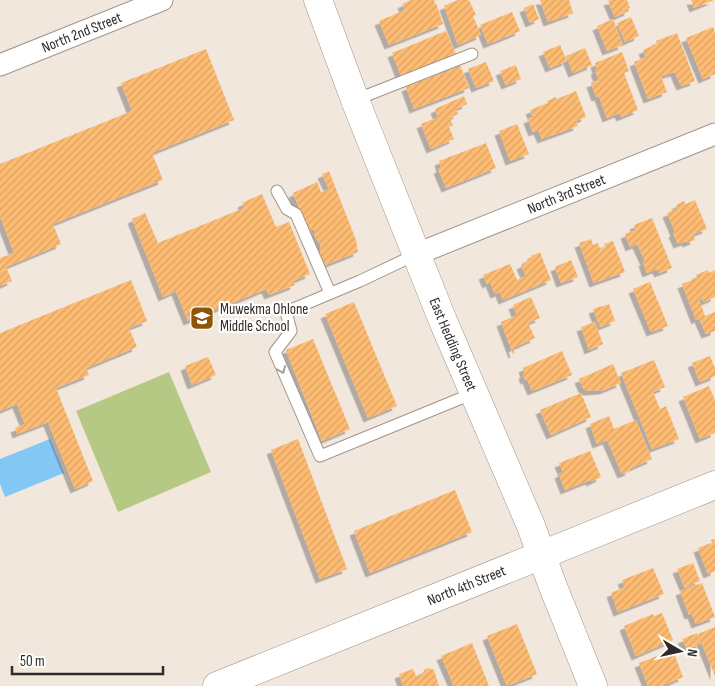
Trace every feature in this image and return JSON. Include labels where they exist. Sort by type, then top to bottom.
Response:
[{"type":"main road","name":"East Hedding Street","points":[[318,0],[355,100],[443,321],[542,556],[593,686]]},
{"type":"main road","name":"North 4th Street","points":[[217,686],[715,486]]},
{"type":"street","name":"North 2nd Street","points":[[0,65],[162,0]]},
{"type":"street","name":"North 3rd Street","points":[[417,254],[715,134]]},
{"type":"lane","points":[[355,100],[472,54]]},
{"type":"lane","points":[[277,192],[287,209],[296,214],[330,293]]},
{"type":"lane","points":[[417,254],[286,312],[291,331],[274,352],[320,456],[474,393]]},
{"type":"green space","points":[[169,372],[211,472],[118,512],[76,411]]},
{"type":"water","points":[[50,439],[64,473],[5,497],[0,484],[0,459]]},
{"type":"building","points":[[411,0],[434,0],[443,24],[389,45],[379,21],[405,10],[402,4]]},
{"type":"building","points":[[458,0],[469,0],[476,15],[473,16],[481,35],[458,45],[444,6]]},
{"type":"building","points":[[540,0],[569,0],[573,13],[548,22]]},
{"type":"building","points":[[627,0],[630,8],[628,9],[629,11],[615,17],[608,1]]},
{"type":"building","points":[[691,0],[714,0],[694,8]]},
{"type":"building","points":[[533,4],[539,19],[530,23],[524,8]]},
{"type":"building","points":[[512,12],[520,31],[488,44],[480,25]]},
{"type":"building","points":[[631,17],[639,36],[625,42],[617,23]]},
{"type":"building","points":[[613,19],[623,45],[607,51],[597,26]]},
{"type":"building","points":[[713,27],[715,33],[715,74],[703,79],[686,38]]},
{"type":"building","points":[[446,31],[456,54],[401,76],[392,53]]},
{"type":"building","points":[[677,33],[695,81],[681,86],[675,72],[661,76],[667,92],[648,99],[634,62],[646,57],[643,50],[657,44],[656,41]]},
{"type":"building","points":[[560,45],[567,61],[550,68],[543,52]]},
{"type":"building","points":[[585,48],[592,65],[573,73],[566,56]]},
{"type":"building","points":[[206,49],[234,120],[152,153],[163,180],[53,224],[61,244],[6,267],[12,281],[0,286],[0,258],[14,253],[0,216],[0,164],[132,111],[121,83]]},
{"type":"building","points":[[622,52],[629,71],[624,73],[638,110],[621,117],[619,113],[607,118],[599,96],[596,97],[591,83],[599,80],[595,71],[597,70],[595,63]]},
{"type":"building","points":[[486,62],[494,81],[476,88],[468,69]]},
{"type":"building","points":[[460,65],[469,88],[414,109],[406,87]]},
{"type":"building","points":[[516,65],[521,79],[506,85],[500,71]]},
{"type":"building","points":[[576,91],[586,117],[576,121],[578,126],[542,139],[538,130],[533,132],[528,119],[533,117],[530,110],[548,103],[547,101],[556,97],[557,99]]},
{"type":"building","points":[[464,96],[467,104],[456,109],[458,114],[450,118],[453,125],[449,127],[454,139],[431,149],[421,124],[438,117],[435,109]]},
{"type":"building","points":[[517,124],[529,154],[510,161],[499,131]]},
{"type":"building","points":[[486,143],[496,168],[446,188],[438,169],[441,168],[439,161]]},
{"type":"building","points":[[329,171],[356,240],[358,252],[323,266],[316,255],[321,250],[320,244],[315,237],[314,229],[309,231],[293,193],[317,182],[321,192],[329,189],[322,174]]},
{"type":"building","points":[[262,194],[276,227],[289,222],[310,274],[293,281],[295,285],[269,295],[266,289],[188,321],[176,291],[163,297],[132,219],[145,213],[158,243],[244,208],[242,203]]},
{"type":"building","points":[[695,200],[707,229],[693,234],[695,240],[678,244],[667,213],[678,208],[676,205],[684,201],[686,204]]},
{"type":"building","points":[[652,218],[672,268],[659,273],[657,269],[647,273],[643,262],[645,261],[637,244],[630,247],[625,234],[636,230],[634,225]]},
{"type":"building","points":[[591,239],[593,245],[598,243],[600,249],[605,247],[604,244],[613,241],[625,272],[594,283],[579,243]]},
{"type":"building","points":[[540,252],[551,280],[503,300],[500,292],[495,294],[490,282],[487,284],[483,275],[510,264],[517,280],[526,276],[521,265],[529,261],[527,259],[531,256]]},
{"type":"building","points":[[571,260],[578,277],[561,283],[555,267]]},
{"type":"building","points":[[708,270],[709,273],[715,270],[715,297],[704,302],[701,298],[699,299],[705,316],[715,312],[715,331],[706,334],[699,318],[696,320],[682,284],[697,278],[696,275]]},
{"type":"building","points":[[131,280],[147,321],[129,328],[137,347],[86,368],[89,375],[56,388],[93,481],[75,489],[48,422],[17,434],[15,428],[25,424],[17,404],[0,411],[0,333]]},
{"type":"building","points":[[650,282],[668,326],[651,332],[633,289]]},
{"type":"building","points":[[531,297],[540,318],[528,323],[535,338],[513,348],[515,353],[513,354],[501,322],[517,315],[513,305]]},
{"type":"building","points":[[354,302],[397,406],[368,418],[325,314]]},
{"type":"building","points":[[609,304],[615,321],[600,327],[593,309]]},
{"type":"building","points":[[595,322],[603,344],[589,350],[581,327]]},
{"type":"building","points":[[313,339],[350,429],[322,441],[286,350]]},
{"type":"building","points":[[562,351],[572,375],[532,391],[527,379],[525,380],[523,368]]},
{"type":"building","points":[[710,356],[715,368],[715,376],[700,382],[692,363]]},
{"type":"building","points":[[208,357],[216,375],[192,385],[185,366]]},
{"type":"building","points":[[654,360],[665,387],[653,392],[660,409],[666,406],[679,439],[652,449],[621,373]]},
{"type":"building","points":[[613,364],[621,383],[604,390],[588,391],[583,388],[579,379]]},
{"type":"building","points":[[709,386],[715,400],[715,433],[700,439],[683,397]]},
{"type":"building","points":[[581,393],[591,417],[551,435],[540,410]]},
{"type":"building","points":[[609,416],[614,429],[636,420],[652,459],[622,474],[607,440],[597,444],[590,424]]},
{"type":"building","points":[[298,439],[347,569],[320,579],[271,450]]},
{"type":"building","points":[[590,451],[601,477],[565,490],[559,474],[563,472],[559,463]]},
{"type":"building","points":[[455,490],[472,532],[370,573],[354,531]]},
{"type":"building","points":[[715,539],[715,571],[708,574],[698,548],[712,543],[711,540]]},
{"type":"building","points":[[693,563],[700,581],[685,588],[677,569]]},
{"type":"building","points":[[653,568],[664,594],[618,612],[611,593],[625,587],[622,580]]},
{"type":"building","points":[[702,583],[715,617],[696,624],[692,614],[689,615],[680,591]]},
{"type":"building","points":[[662,613],[673,640],[636,656],[624,626],[653,614],[654,616]]},
{"type":"building","points":[[517,624],[537,674],[507,686],[487,636]]},
{"type":"building","points":[[715,627],[715,676],[698,634]]},
{"type":"building","points":[[697,633],[701,644],[687,649],[682,639]]},
{"type":"building","points":[[472,643],[489,686],[454,686],[441,656]]},
{"type":"building","points":[[673,650],[683,677],[662,686],[648,686],[639,663]]},
{"type":"building","points":[[429,668],[434,670],[439,686],[403,686],[399,674],[413,669],[416,676],[423,674],[424,670]]},
{"type":"place","name":"Muwekma Ohlone Middle School","points":[[202,318]]}]
